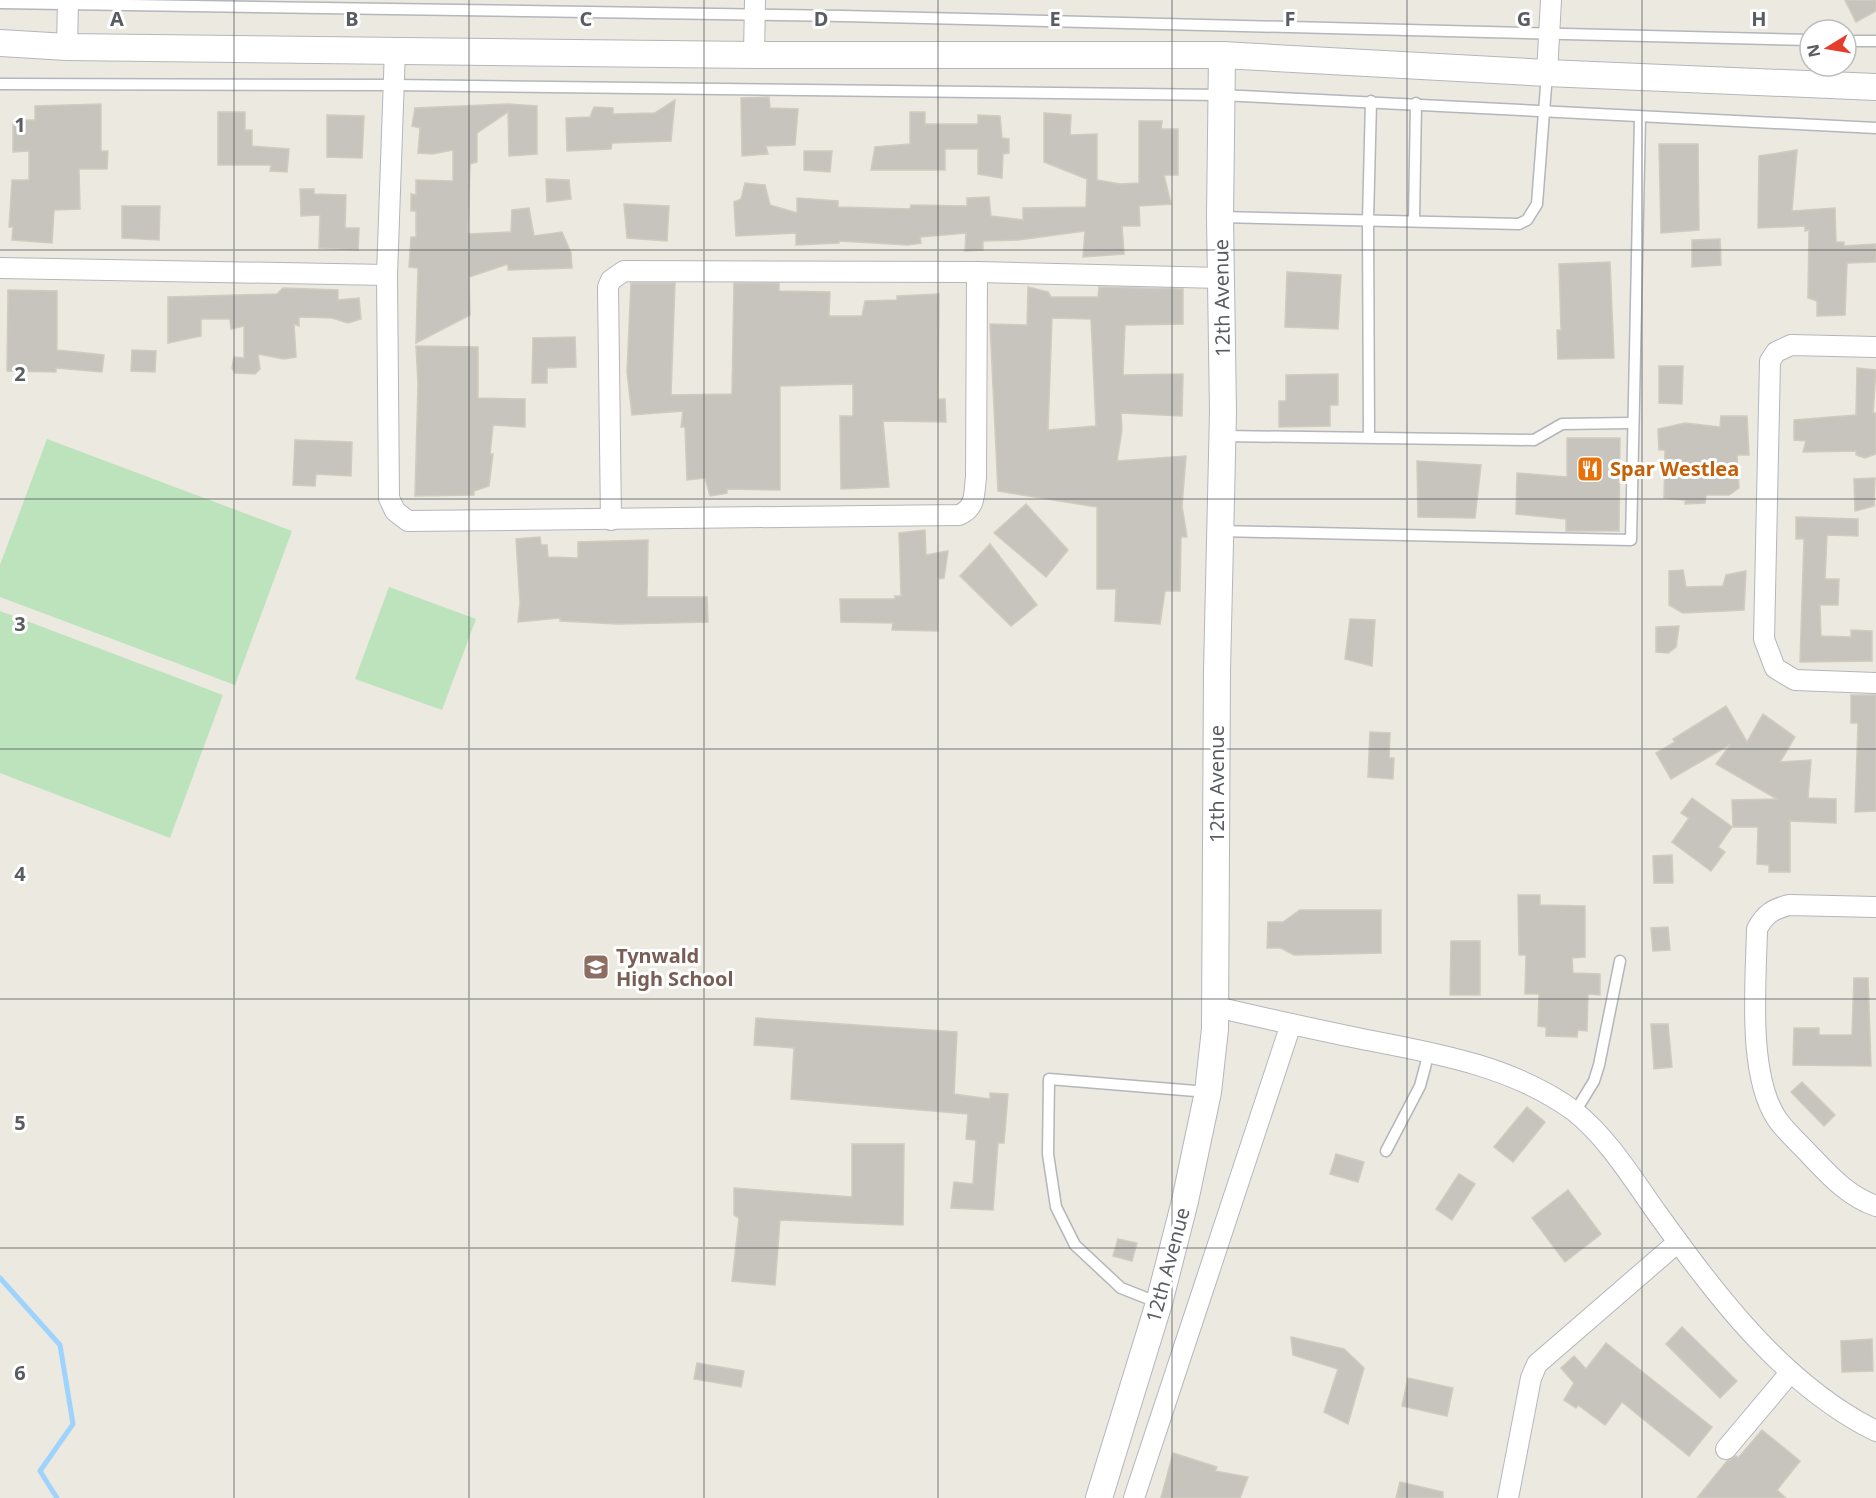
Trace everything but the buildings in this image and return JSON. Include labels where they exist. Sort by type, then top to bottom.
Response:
[{"type":"street","points":[[1547,73],[1551,34],[1551,0]]},
{"type":"street","points":[[67,47],[68,2]]},
{"type":"street","points":[[754,55],[755,8]]},
{"type":"street","points":[[0,43],[67,47],[395,49],[754,55],[1222,55],[1547,73],[1876,87]]},
{"type":"street","points":[[395,49],[387,275],[389,498],[395,511],[408,521],[959,515],[966,512],[973,505],[976,477],[977,272]]},
{"type":"street","name":"12th Avenue","points":[[1099,1498],[1159,1303],[1208,1092],[1216,1007],[1222,436],[1220,216],[1222,55]]},
{"type":"street","points":[[0,268],[387,275]]},
{"type":"street","points":[[611,520],[608,287],[617,274],[632,269],[977,272],[1221,278]]},
{"type":"street","points":[[1876,347],[1791,345],[1776,352],[1770,361],[1764,639],[1775,668],[1795,680],[1876,683]]},
{"type":"street","points":[[1876,907],[1790,906],[1775,909],[1763,917],[1757,929],[1755,1005],[1760,1079],[1764,1094],[1777,1119],[1835,1182],[1857,1198],[1876,1206]]},
{"type":"street","points":[[1216,1007],[1429,1052],[1516,1077],[1575,1112],[1608,1145],[1678,1242],[1771,1355],[1822,1399],[1876,1431]]},
{"type":"street","points":[[1134,1498],[1291,1024]]},
{"type":"street","points":[[1508,1498],[1531,1378],[1537,1364],[1678,1242]]},
{"type":"street","points":[[1726,1449],[1790,1373]]},
{"type":"lane","points":[[0,3],[755,8],[1798,40]]},
{"type":"lane","points":[[1858,41],[1876,41]]},
{"type":"lane","points":[[1220,216],[1519,224],[1527,220],[1538,204],[1547,73]]},
{"type":"lane","points":[[0,84],[393,85],[1221,95],[1416,103],[1640,117],[1876,128]]},
{"type":"lane","points":[[1369,437],[1368,220],[1371,101]]},
{"type":"lane","points":[[1414,221],[1416,103]]},
{"type":"lane","points":[[1220,531],[1631,540],[1631,423],[1640,117]]},
{"type":"lane","points":[[1222,436],[1534,440],[1562,424],[1631,423]]},
{"type":"lane","points":[[1575,1112],[1594,1081],[1599,1065],[1620,961]]},
{"type":"lane","points":[[1386,1151],[1420,1086],[1429,1052]]},
{"type":"lane","points":[[1159,1303],[1121,1288],[1075,1245],[1056,1207],[1048,1154],[1049,1079],[1208,1092]]},
{"type":"green space","points":[[47,439],[292,531],[235,685],[0,597],[0,565]]},
{"type":"green space","points":[[389,587],[476,619],[442,710],[355,679]]},
{"type":"green space","points":[[0,611],[223,695],[170,838],[0,773]]},
{"type":"waterway","points":[[0,1278],[60,1345],[73,1424],[40,1471],[57,1498]]},
{"type":"place","name":"Spar Westlea","points":[[1590,469]]},
{"type":"place","name":"Tynwald High School","points":[[596,967]]}]
